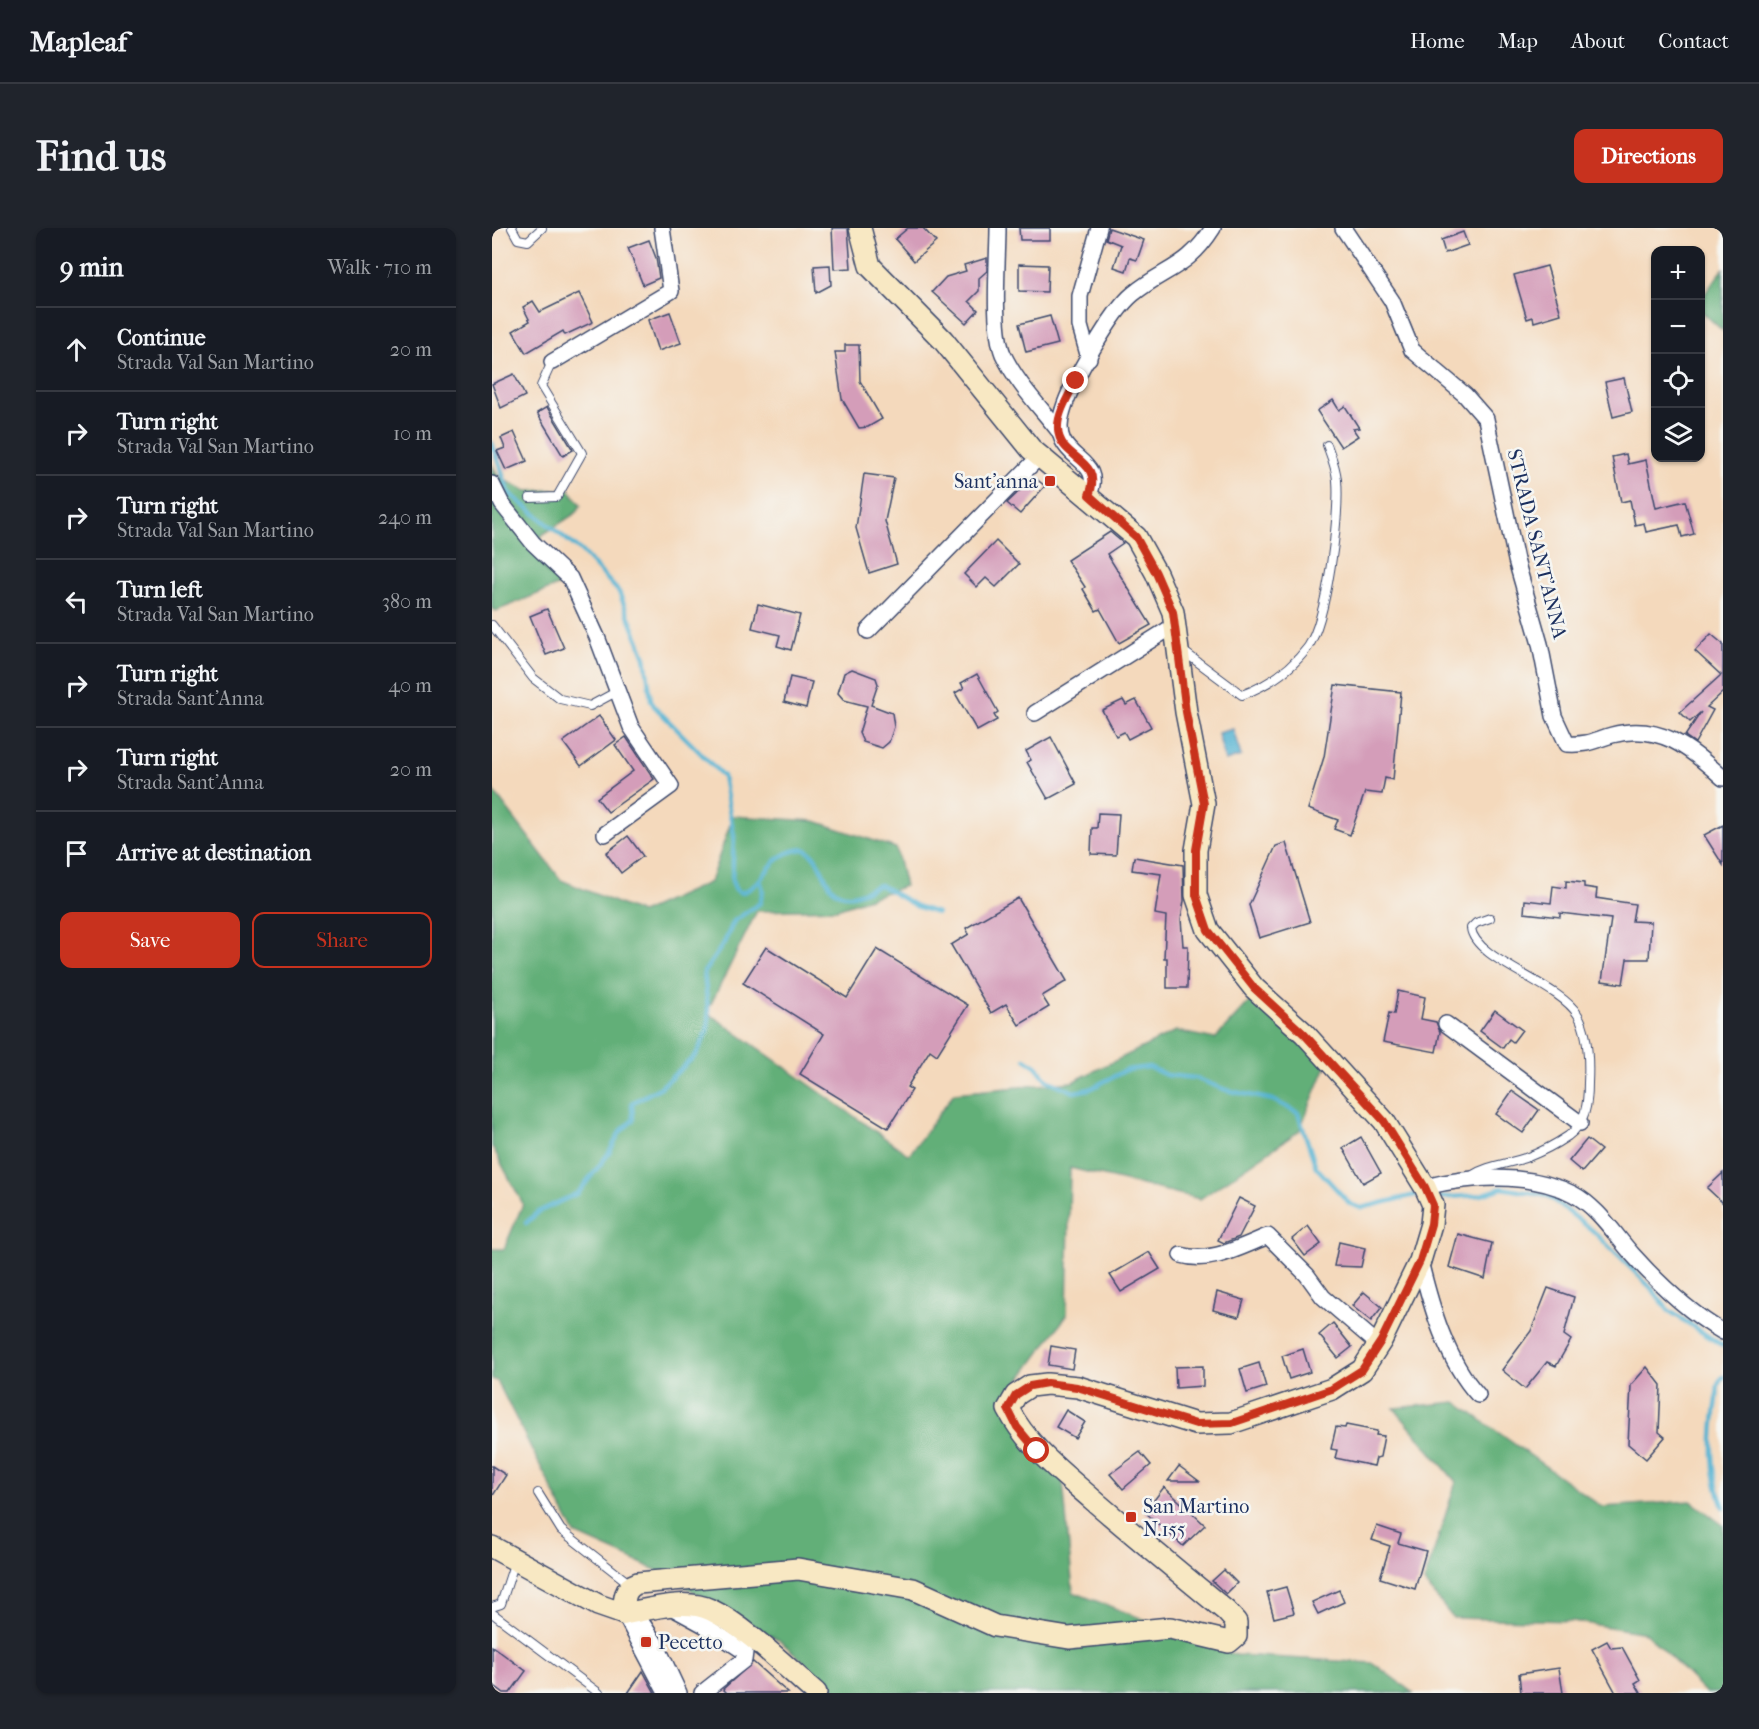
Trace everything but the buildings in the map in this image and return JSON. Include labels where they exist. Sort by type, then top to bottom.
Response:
[{"type":"street","points":[[552,362],[671,291],[662,228]]},
{"type":"street","points":[[666,1693],[624,1614],[624,1596],[631,1585],[798,1569],[913,1589],[995,1626],[1005,1628],[1069,1638],[1170,1628],[1229,1642],[1236,1636],[1236,1622],[1226,1611],[1145,1547],[1037,1451],[1017,1427],[1008,1409],[1016,1395],[1030,1386],[1047,1383],[1077,1387],[1196,1424],[1232,1423],[1332,1389],[1362,1370],[1379,1345],[1420,1261],[1431,1224],[1429,1196],[1384,1121],[1304,1034],[1254,988],[1208,930],[1196,895],[1196,850],[1204,804],[1186,712],[1173,612],[1156,573],[1136,537],[1089,495],[1039,457],[943,340],[870,266],[860,228]]},
{"type":"street","points":[[998,228],[998,324],[1002,352],[1018,380],[1058,430],[1063,442],[1088,467],[1093,476],[1094,485],[1089,495]]},
{"type":"street","points":[[1089,358],[1080,326],[1080,296],[1099,228]]},
{"type":"street","points":[[1058,430],[1063,408],[1089,358],[1121,305],[1134,292],[1186,261],[1200,249],[1213,228]]},
{"type":"street","name":"STRADA SANT'ANNA","points":[[1343,228],[1392,301],[1412,350],[1464,395],[1486,419],[1516,560],[1540,644],[1554,716],[1567,744],[1591,744],[1612,735],[1639,732],[1663,734],[1695,752],[1723,777]]},
{"type":"street","points":[[868,631],[1039,457]]},
{"type":"street","points":[[492,484],[502,504],[533,543],[570,578],[597,637],[631,727],[671,786],[605,834]]},
{"type":"street","points":[[1035,713],[1175,626]]},
{"type":"street","points":[[1446,1024],[1580,1123]]},
{"type":"street","points":[[1429,1196],[1465,1180],[1535,1182],[1573,1194],[1600,1215],[1635,1257],[1678,1299],[1700,1318],[1723,1332]]},
{"type":"street","points":[[1181,1255],[1197,1260],[1212,1257],[1268,1236],[1307,1275],[1323,1297],[1379,1345]]},
{"type":"street","points":[[1420,1261],[1434,1311],[1451,1350],[1470,1386],[1478,1395]]},
{"type":"street","points":[[492,1547],[598,1605],[624,1614],[644,1626],[679,1693]]},
{"type":"street","points":[[624,1614],[669,1605],[710,1610],[759,1644],[816,1693]]},
{"type":"street","points":[[669,1605],[745,1653],[744,1660],[702,1693]]},
{"type":"lane","points":[[512,228],[518,238],[528,241],[542,228]]},
{"type":"lane","points":[[530,498],[557,497],[582,453],[541,386],[552,362]]},
{"type":"lane","points":[[1177,647],[1242,695],[1264,687],[1279,676],[1296,661],[1309,644],[1324,599],[1335,527],[1337,480],[1326,445]]},
{"type":"lane","points":[[492,625],[533,678],[560,699],[590,706],[616,692]]},
{"type":"lane","points":[[1465,1180],[1479,1171],[1527,1158],[1569,1135],[1580,1123],[1588,1100],[1589,1063],[1580,1018],[1569,1002],[1515,970],[1475,940],[1471,928],[1476,922],[1490,918]]},
{"type":"lane","points":[[538,1493],[561,1530],[631,1585]]},
{"type":"lane","points":[[492,1607],[501,1604],[516,1560]]},
{"type":"lane","points":[[492,1613],[600,1693]]},
{"type":"green space","points":[[1723,269],[1723,331],[1705,315],[1705,294]]},
{"type":"green space","points":[[492,464],[498,477],[527,491],[569,489],[581,505],[576,513],[542,535],[541,546],[548,553],[562,584],[496,611],[492,608]]},
{"type":"green space","points":[[492,789],[561,880],[641,913],[710,882],[733,816],[815,821],[896,848],[905,886],[837,909],[757,911],[707,1012],[909,1155],[954,1093],[1072,1082],[1176,1031],[1215,1039],[1250,1001],[1327,1064],[1299,1131],[1200,1199],[1070,1168],[1067,1315],[1013,1389],[1062,1470],[1073,1592],[1236,1655],[1373,1663],[1413,1693],[840,1693],[779,1640],[654,1569],[575,1534],[497,1381],[492,1379],[492,1249],[504,1249],[523,1204],[492,1146]]},
{"type":"green space","points":[[1456,1402],[1602,1507],[1691,1501],[1723,1525],[1723,1693],[1706,1693],[1646,1633],[1572,1621],[1453,1618],[1424,1582],[1456,1482],[1394,1408]]},
{"type":"water","points":[[1233,729],[1241,756],[1225,761],[1218,733]]},
{"type":"waterway","points":[[492,443],[509,493],[581,551],[619,592],[645,657],[651,700],[654,706],[723,776],[734,836],[732,881],[735,889],[741,893],[750,888],[781,856],[803,849],[816,859],[834,890],[842,894],[852,895],[880,885],[916,906],[937,913]]},
{"type":"waterway","points":[[526,1223],[538,1212],[578,1193],[609,1153],[620,1132],[633,1120],[632,1103],[661,1087],[696,1055],[707,1032],[709,1019],[704,972],[724,943],[734,921],[760,903],[763,890],[760,880]]},
{"type":"waterway","points":[[1025,1059],[1036,1066],[1047,1080],[1074,1092],[1090,1089],[1126,1070],[1149,1067],[1166,1075],[1195,1078],[1226,1090],[1273,1100],[1298,1113],[1316,1167],[1350,1204],[1361,1208],[1415,1195],[1421,1196]]},
{"type":"waterway","points":[[1435,1198],[1481,1195],[1502,1188],[1548,1196],[1592,1230],[1652,1289],[1668,1310],[1723,1346]]},
{"type":"waterway","points":[[1723,1377],[1718,1387],[1713,1440],[1714,1467],[1723,1507]]},
{"type":"place","name":"Sant'anna","points":[[1050,481]]},
{"type":"place","name":"San Martino N.155","points":[[1131,1517]]},
{"type":"place","name":"Pecetto","points":[[646,1642]]},
{"type":"route","points":[[1037,1451],[1017,1427],[1008,1409],[1016,1395],[1030,1386],[1047,1383],[1077,1387],[1196,1424],[1232,1423],[1332,1389],[1362,1370],[1381,1341],[1420,1261],[1431,1224],[1433,1205],[1425,1187],[1384,1121],[1304,1034],[1254,988],[1208,930],[1196,895],[1196,850],[1204,804],[1186,712],[1173,612],[1156,573],[1136,537],[1089,495],[1094,485],[1093,476],[1088,467],[1073,455],[1063,442],[1058,430],[1063,408],[1076,381]]}]
